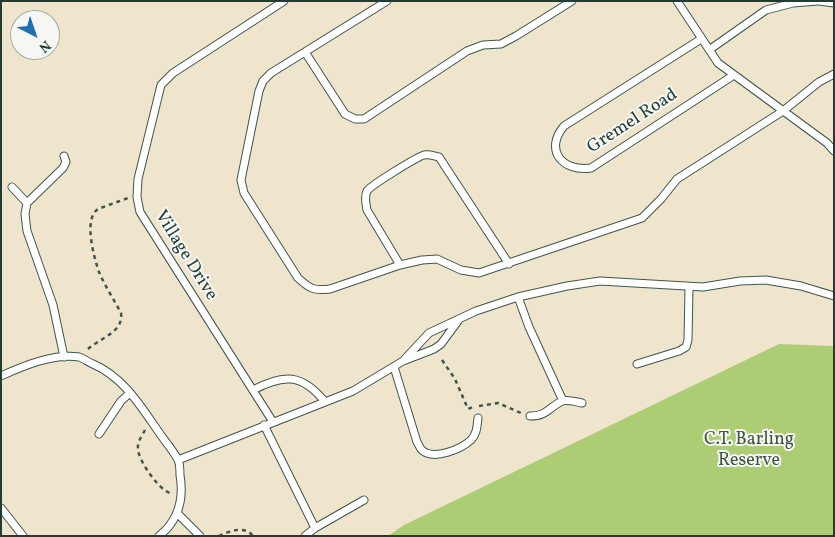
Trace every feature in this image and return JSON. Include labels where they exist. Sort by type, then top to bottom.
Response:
[{"type":"lane","name":"Village Drive","points":[[273,422],[140,212],[136,197],[138,179],[161,85],[174,73],[284,1]]},
{"type":"lane","points":[[387,1],[271,74],[263,81],[259,92],[242,180],[244,193],[298,278],[309,288],[319,290],[330,289],[400,265],[422,260],[437,259],[461,270],[478,273],[642,218],[662,199],[677,179],[783,111],[820,82],[834,74]]},
{"type":"lane","points":[[305,52],[345,114],[355,119],[364,119],[467,51],[483,45],[501,44],[572,1]]},
{"type":"lane","points":[[677,1],[718,63],[827,143],[834,151]]},
{"type":"lane","points":[[709,50],[766,10],[793,3],[819,1],[834,3]]},
{"type":"lane","name":"Gremel Road","points":[[701,39],[564,126],[558,133],[556,143],[557,152],[562,160],[571,168],[591,168],[734,75]]},
{"type":"lane","points":[[400,265],[366,210],[366,192],[374,185],[422,156],[432,155],[440,157],[509,264]]},
{"type":"lane","points":[[64,156],[66,162],[63,168],[27,203],[25,214],[27,231],[53,305],[64,357]]},
{"type":"lane","points":[[12,188],[27,203]]},
{"type":"lane","points":[[403,361],[429,333],[476,311],[518,297],[600,281],[689,288],[766,280],[800,286],[834,296]]},
{"type":"lane","points":[[637,364],[686,347],[688,340],[689,288]]},
{"type":"lane","points":[[518,297],[529,327],[563,401]]},
{"type":"lane","points":[[178,460],[353,390],[403,361],[434,349],[441,344],[459,319]]},
{"type":"lane","points":[[1,376],[24,366],[64,357],[82,359],[102,368],[120,381],[178,460],[182,486],[178,514],[167,530],[159,536]]},
{"type":"lane","points":[[394,367],[417,442],[422,451],[429,454],[443,454],[460,447],[471,440],[477,430],[478,418]]},
{"type":"lane","points":[[252,390],[281,378],[296,379],[317,391],[325,402]]},
{"type":"lane","points":[[99,434],[121,401],[130,393]]},
{"type":"lane","points":[[530,416],[539,416],[547,413],[563,401],[569,400],[582,403]]},
{"type":"lane","points":[[264,426],[315,528]]},
{"type":"lane","points":[[306,536],[315,528],[364,500]]},
{"type":"lane","points":[[1,508],[23,536]]},
{"type":"lane","points":[[178,514],[200,536]]},
{"type":"path","points":[[82,359],[87,350],[120,325],[122,319],[121,313],[97,266],[90,234],[94,212],[125,199],[136,197]]},
{"type":"path","points":[[442,360],[455,379],[468,409],[491,403],[530,416]]},
{"type":"path","points":[[150,420],[139,441],[138,449],[141,458],[158,485],[167,493],[181,495]]},
{"type":"path","points":[[219,536],[232,530],[243,529],[248,530],[253,536]]},
{"type":"green space","name":"C.T. Barling Reserve","points":[[779,344],[834,346],[834,536],[388,536],[404,525]]}]
